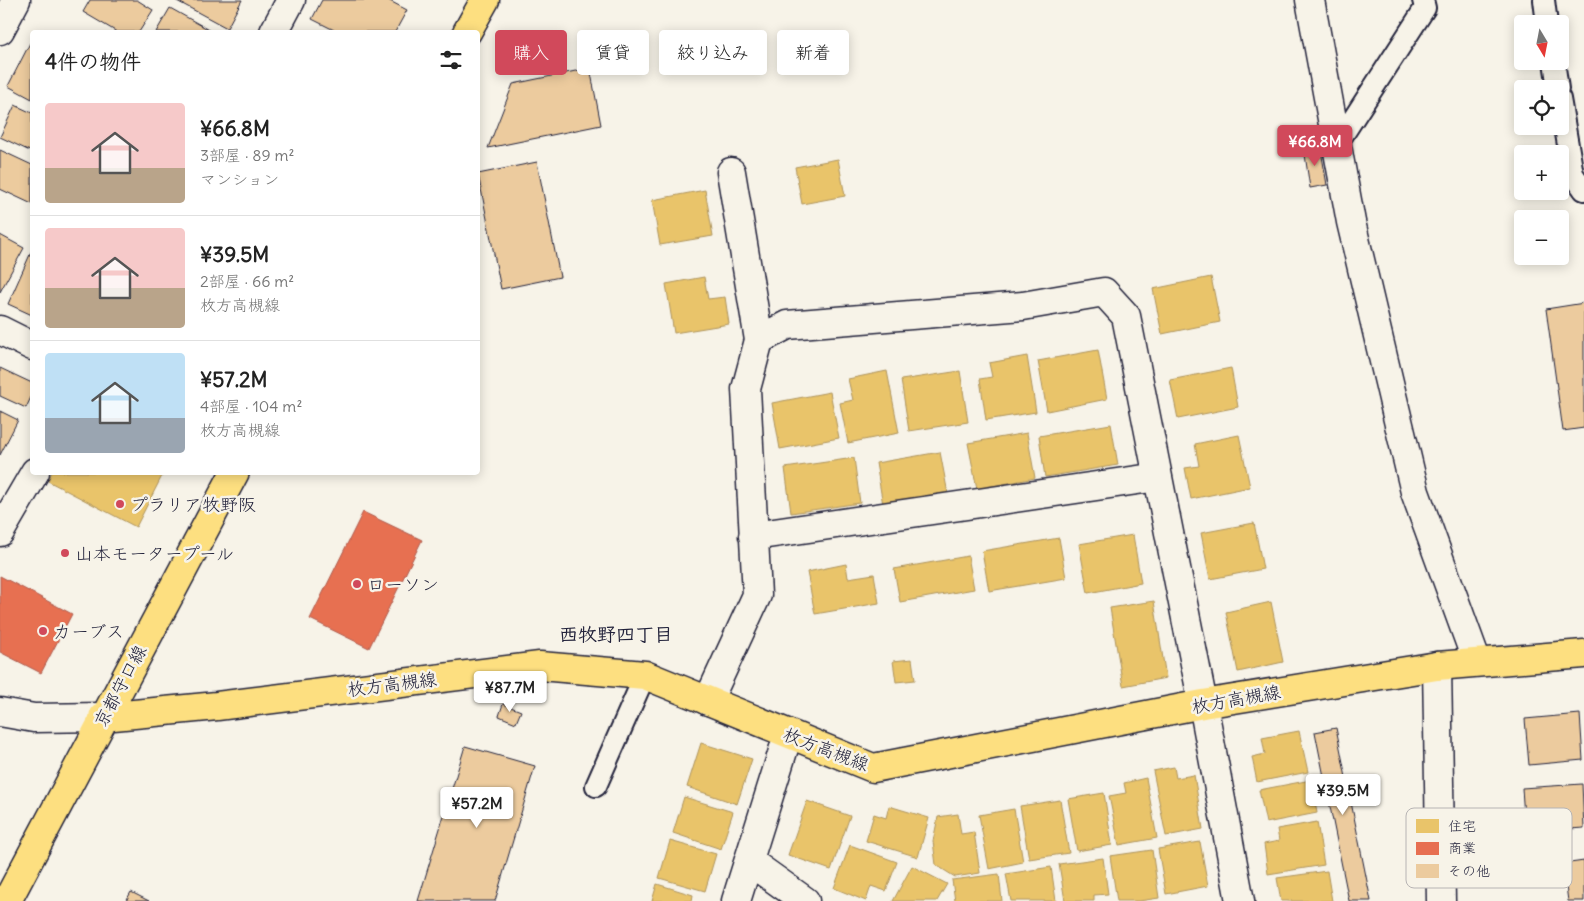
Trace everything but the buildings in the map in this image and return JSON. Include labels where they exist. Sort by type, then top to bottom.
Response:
[{"type":"main road","points":[[469,30],[485,0]]},
{"type":"main road","name":"京都守口線","points":[[7,901],[233,475]]},
{"type":"main road","name":"枚方高槻線","points":[[103,718],[217,706],[540,666],[645,675],[788,735],[873,768],[1203,704],[1437,666],[1584,654]]},
{"type":"street","points":[[0,30],[16,0]]},
{"type":"street","points":[[275,30],[291,0]]},
{"type":"street","points":[[1310,0],[1351,222],[1415,492],[1477,662]]},
{"type":"street","points":[[708,701],[757,595],[746,389],[759,340],[731,172]]},
{"type":"street","points":[[759,340],[787,325],[1023,306],[1104,292],[1126,316],[1240,901]]},
{"type":"street","points":[[0,330],[30,345]]},
{"type":"street","points":[[0,532],[33,475]]},
{"type":"street","points":[[753,536],[1158,477]]},
{"type":"street","points":[[1437,666],[1439,808]]},
{"type":"street","points":[[0,712],[34,718],[103,718]]},
{"type":"street","points":[[736,901],[788,735]]},
{"type":"street","points":[[749,860],[805,901]]},
{"type":"street","points":[[1441,888],[1441,901]]},
{"type":"lane","points":[[1337,144],[1425,8],[1423,0]]},
{"type":"lane","points":[[1544,0],[1546,15]]},
{"type":"lane","points":[[1566,135],[1573,174],[1584,190]]},
{"type":"lane","points":[[596,786],[645,675]]},
{"type":"place","name":"プラリア牧野阪","points":[[120,504]]},
{"type":"place","name":"山本モータープール","points":[[65,553]]},
{"type":"place","name":"ローソン","points":[[357,584]]},
{"type":"place","name":"カーブス","points":[[43,631]]},
{"type":"district","name":"西牧野四丁目","points":[[616,634]]}]
